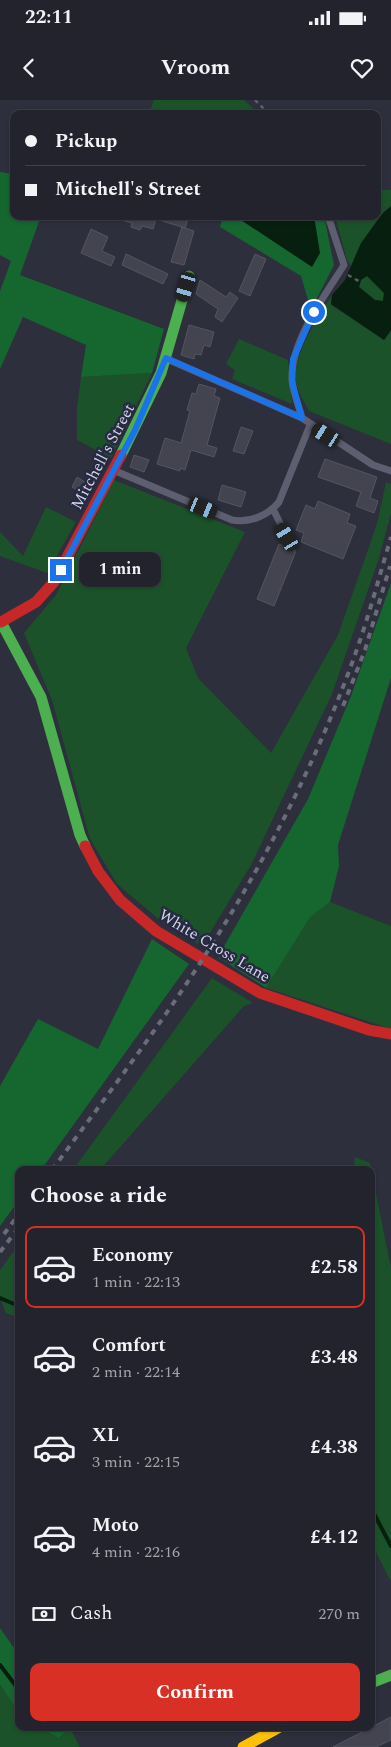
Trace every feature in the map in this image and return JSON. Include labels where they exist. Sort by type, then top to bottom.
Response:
[{"type":"street","name":"Mitchell's Street","points":[[0,622],[36,602],[54,582],[135,430],[166,358],[189,276]]},
{"type":"street","name":"White Cross Lane","points":[[0,622],[41,697],[77,826],[98,871],[120,900],[156,931],[260,993],[369,1030],[391,1034]]},
{"type":"street","points":[[375,1681],[391,1675]]},
{"type":"street","points":[[243,1747],[272,1731]]},
{"type":"lane","points":[[302,418],[292,382],[293,359],[314,312],[344,266],[329,220]]},
{"type":"lane","points":[[166,358],[302,418],[373,465],[389,470]]},
{"type":"lane","points":[[113,470],[232,520],[245,522],[273,509],[279,502],[310,424]]},
{"type":"lane","points":[[273,509],[287,537]]},
{"type":"path","points":[[254,100],[265,110]]},
{"type":"path","points":[[347,274],[362,282]]},
{"type":"green space","points":[[154,100],[244,100],[255,110],[150,110]]},
{"type":"green space","points":[[0,172],[10,173],[10,220],[40,220],[20,275],[164,329],[152,373],[81,377],[86,345],[23,317],[0,369],[0,291],[11,261],[0,255]]},
{"type":"green space","points":[[381,190],[391,190],[391,206],[381,216]]},
{"type":"green space","points":[[222,220],[241,220],[312,266],[314,220],[325,220],[334,265],[311,310],[301,276],[220,227]]},
{"type":"green space","points":[[336,220],[377,220],[359,250],[352,267],[347,260]]},
{"type":"green space","points":[[367,276],[384,293],[383,301],[375,300],[359,287],[361,280]]},
{"type":"green space","points":[[332,295],[331,305],[384,340],[391,331],[391,444],[309,411],[299,392],[296,375],[301,351]]},
{"type":"green space","points":[[239,339],[288,360],[292,404],[232,379],[235,370],[226,364]]},
{"type":"green space","points":[[152,373],[111,458],[77,440],[77,408],[81,377]]},
{"type":"green space","points":[[114,480],[245,532],[186,648],[198,678],[271,753],[338,635],[377,524],[386,482],[391,484],[391,513],[379,558],[332,694],[251,865],[202,946],[161,921],[117,884],[90,839],[52,700],[24,633],[56,595]]},
{"type":"green space","points":[[46,507],[76,522],[47,573],[0,556],[0,532],[23,556]]},
{"type":"green space","points":[[391,583],[391,678],[338,845],[339,866],[330,902],[310,917],[266,988],[218,957],[308,799],[351,696]]},
{"type":"green space","points":[[330,902],[391,926],[391,1029],[266,988],[310,916]]},
{"type":"green space","points":[[152,939],[189,964],[44,1166],[15,1166],[15,1205],[0,1226],[0,1086],[38,1019],[98,1049]]},
{"type":"green space","points":[[212,978],[253,1003],[244,1006],[104,1166],[76,1166]]},
{"type":"green space","points":[[355,1157],[370,1163],[371,1166],[354,1166]]},
{"type":"green space","points":[[375,1188],[391,1269],[391,1582],[375,1550]]},
{"type":"green space","points":[[15,1249],[15,1316],[6,1313],[0,1298],[0,1270]]},
{"type":"green space","points":[[0,1628],[15,1649],[15,1706],[0,1685]]},
{"type":"green space","points":[[0,1685],[15,1706],[15,1731],[46,1731],[59,1738],[67,1731],[72,1731],[80,1747],[0,1747]]},
{"type":"green space","points":[[46,1731],[67,1731],[59,1738]]},
{"type":"shaded area","points":[[391,206],[391,330],[384,340],[331,304],[332,295],[345,280],[361,243],[378,220],[381,220],[381,216]],"holes":[[[367,276],[384,293],[383,301],[375,300],[359,287],[361,280]]]},
{"type":"shaded area","points":[[241,220],[315,220],[320,253],[312,267]]},
{"type":"building","points":[[122,220],[156,220],[153,229],[142,226],[140,230],[131,227],[132,223]]},
{"type":"building","points":[[159,220],[188,220],[185,228]]},
{"type":"building","points":[[182,227],[194,231],[184,265],[171,262]]},
{"type":"building","points":[[91,229],[108,237],[102,251],[115,257],[111,266],[81,253]]},
{"type":"building","points":[[126,254],[168,274],[163,284],[122,265]]},
{"type":"building","points":[[255,254],[266,259],[250,296],[239,291]]},
{"type":"building","points":[[200,280],[226,297],[230,292],[238,298],[222,322],[215,317],[218,309],[196,294]]},
{"type":"building","points":[[189,325],[214,332],[210,347],[204,345],[201,355],[195,354],[194,359],[181,355]]},
{"type":"building","points":[[199,384],[216,389],[214,396],[220,398],[207,445],[217,448],[214,457],[191,450],[185,470],[180,468],[180,471],[157,464],[165,438],[181,443],[190,411],[187,410],[192,393],[196,394]]},
{"type":"building","points":[[241,427],[253,431],[244,454],[233,451]]},
{"type":"building","points":[[134,455],[149,460],[144,472],[130,467]]},
{"type":"building","points":[[325,459],[377,477],[370,498],[378,501],[374,513],[356,506],[361,492],[318,477]]},
{"type":"building","points":[[77,477],[91,486],[87,495],[72,487]]},
{"type":"building","points":[[222,485],[246,492],[241,507],[218,500]]},
{"type":"building","points":[[318,501],[350,514],[347,523],[356,526],[343,559],[301,542],[304,533],[296,530],[306,505],[315,509]]},
{"type":"building","points":[[279,544],[296,551],[274,606],[257,599]]},
{"type":"building","points":[[391,1717],[391,1740],[376,1747],[333,1747],[364,1731],[375,1731],[375,1725]]},
{"type":"waterway","points":[[0,1298],[15,1304]]},
{"type":"waterway","points":[[375,1516],[391,1546]]},
{"type":"waterway","points":[[0,1665],[15,1685]]},
{"type":"railway","points":[[55,1166],[191,977],[231,914],[272,841],[310,765],[343,688],[366,621],[391,537]]},
{"type":"railway","points":[[343,706],[365,650],[390,566]]},
{"type":"railway","points":[[4,1234],[15,1219]]},
{"type":"railway","points":[[0,1252],[15,1232]]},
{"type":"traffic: fast","points":[[121,455],[161,373],[189,276]]},
{"type":"traffic: fast","points":[[1,622],[41,697],[80,835],[85,846]]},
{"type":"traffic: fast","points":[[375,1681],[391,1675]]},
{"type":"traffic: slow","points":[[243,1747],[272,1731]]},
{"type":"traffic: jam","points":[[1,622],[36,602],[54,582],[121,455]]},
{"type":"traffic: jam","points":[[85,846],[98,871],[120,900],[156,931],[260,993],[369,1030],[391,1034]]},
{"type":"route","points":[[61,570],[135,430],[166,358],[212,380],[302,418],[292,382],[293,359],[314,312]]}]
